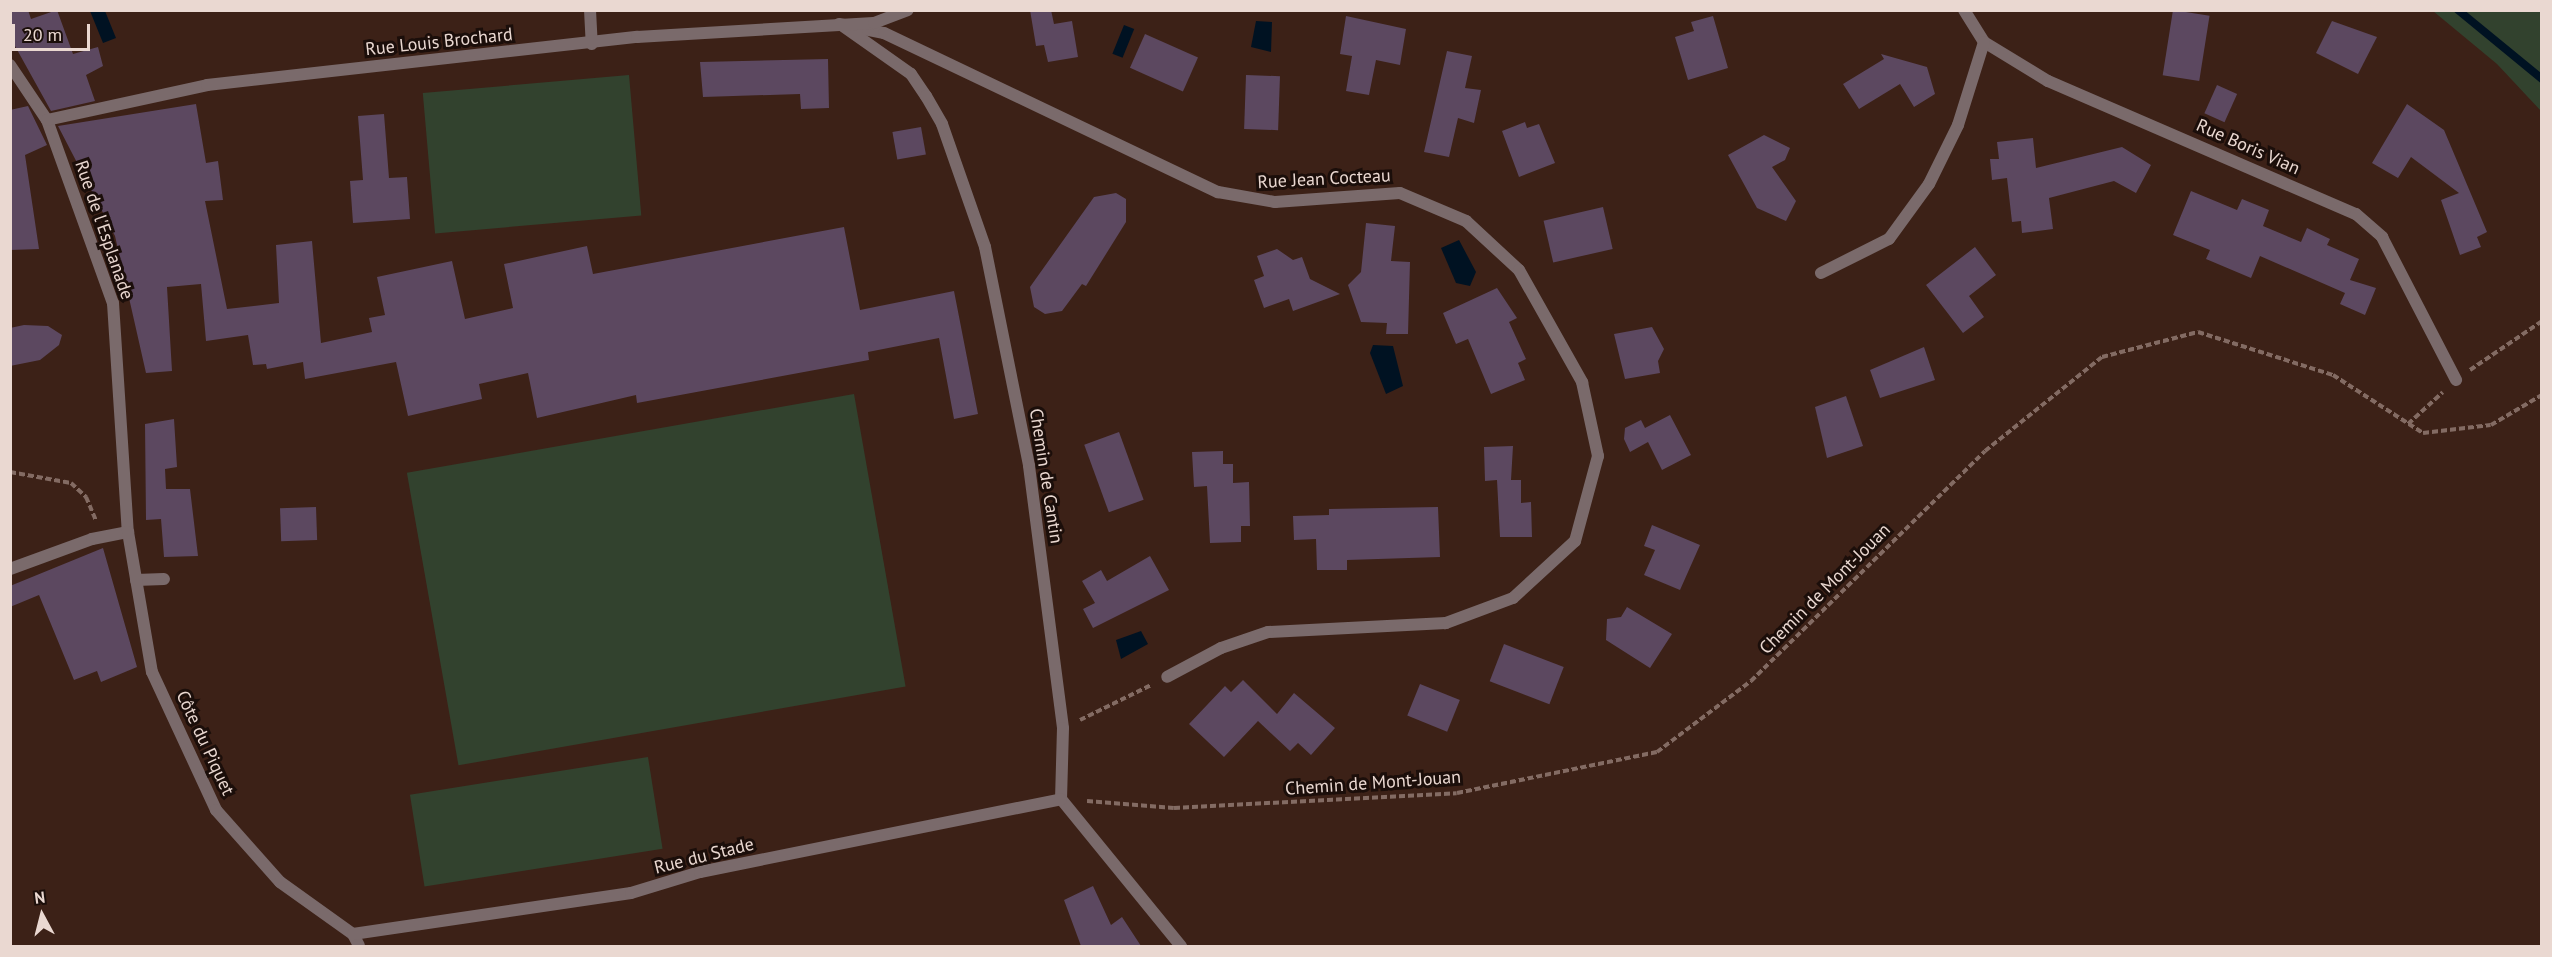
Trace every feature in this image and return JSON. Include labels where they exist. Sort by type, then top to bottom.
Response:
[{"type":"street","points":[[590,10],[592,44]]},
{"type":"street","points":[[839,24],[874,23],[908,10]]},
{"type":"street","name":"Rue Boris Vian","points":[[1964,10],[1984,42],[2048,81],[2356,214],[2382,237],[2456,380]]},
{"type":"street","name":"Rue Louis Brochard","points":[[47,120],[207,84],[592,44],[839,24]]},
{"type":"street","name":"Rue Jean Cocteau","points":[[839,24],[884,33],[1218,192],[1275,201],[1400,193],[1466,221],[1519,270],[1582,382],[1598,456],[1575,541],[1513,598],[1446,623],[1260,634],[1167,677]]},
{"type":"street","name":"Chemin de Cantin","points":[[839,24],[911,74],[926,96],[942,124],[985,247],[1029,466],[1063,728],[1061,799]]},
{"type":"street","points":[[1821,273],[1889,238],[1929,184],[1958,125],[1984,42]]},
{"type":"street","name":"Rue de l'Esplanade","points":[[10,64],[47,120],[113,303],[129,532]]},
{"type":"street","points":[[10,569],[101,536],[129,532]]},
{"type":"street","name":"Côte du Piquet","points":[[129,532],[152,672],[216,810],[279,882],[353,934]]},
{"type":"street","points":[[136,580],[164,579]]},
{"type":"street","points":[[1061,799],[1181,946]]},
{"type":"street","name":"Rue du Stade","points":[[353,934],[631,893],[700,873],[1061,799]]},
{"type":"street","points":[[353,934],[358,946]]},
{"type":"path","name":"Chemin de Mont-Jouan","points":[[1061,799],[1174,808],[1457,793],[1657,752],[1751,681],[1984,451],[2102,357],[2198,332],[2333,375],[2423,433],[2492,425],[2541,395]]},
{"type":"path","points":[[10,472],[71,483],[86,497],[101,536]]},
{"type":"path","points":[[1063,728],[1167,677]]},
{"type":"green space","points":[[2433,11],[2541,11],[2541,111],[2497,64]]},
{"type":"green space","points":[[629,75],[641,215],[435,234],[423,93]]},
{"type":"green space","points":[[854,394],[906,686],[458,765],[407,473]]},
{"type":"green space","points":[[648,757],[663,849],[425,887],[410,795]]},
{"type":"water","points":[[90,11],[105,11],[116,38],[103,43]]},
{"type":"water","points":[[1256,21],[1272,22],[1271,52],[1251,47]]},
{"type":"water","points":[[1124,25],[1134,29],[1123,58],[1112,54]]},
{"type":"water","points":[[1459,240],[1476,272],[1470,286],[1456,283],[1441,248]]},
{"type":"water","points":[[1373,345],[1393,346],[1403,386],[1386,394],[1370,353]]},
{"type":"water","points":[[1141,631],[1148,644],[1121,659],[1116,640]]},
{"type":"building","points":[[10,10],[28,10],[31,19],[57,10],[73,54],[98,47],[103,66],[86,75],[95,101],[51,111],[10,37]]},
{"type":"building","points":[[1030,10],[1051,10],[1054,24],[1072,21],[1078,57],[1048,62],[1044,45],[1036,46]]},
{"type":"building","points":[[2173,10],[2210,16],[2199,81],[2163,75]]},
{"type":"building","points":[[1346,16],[1406,29],[1400,65],[1376,60],[1369,95],[1346,91],[1352,56],[1340,54]]},
{"type":"building","points":[[1713,16],[1728,68],[1688,80],[1675,37],[1694,31],[1691,22]]},
{"type":"building","points":[[2332,21],[2377,37],[2358,74],[2316,53]]},
{"type":"building","points":[[1145,34],[1198,58],[1183,91],[1130,68]]},
{"type":"building","points":[[1447,51],[1472,56],[1465,88],[1481,90],[1474,123],[1458,118],[1449,157],[1424,152]]},
{"type":"building","points":[[1881,54],[1927,67],[1935,94],[1914,107],[1900,84],[1859,109],[1843,84],[1884,59]]},
{"type":"building","points":[[828,59],[829,108],[801,109],[800,94],[703,97],[700,62]]},
{"type":"building","points":[[1246,75],[1280,76],[1278,130],[1244,129]]},
{"type":"building","points":[[2217,85],[2237,94],[2224,122],[2204,113]]},
{"type":"building","points":[[196,104],[206,163],[218,161],[223,200],[205,201],[227,309],[279,303],[276,245],[312,241],[321,343],[372,332],[369,318],[385,315],[377,277],[452,261],[465,319],[513,308],[504,264],[587,246],[593,274],[844,227],[860,310],[954,291],[978,414],[954,419],[939,338],[868,352],[869,360],[637,403],[636,395],[537,418],[528,373],[479,384],[482,399],[408,416],[396,362],[305,379],[303,362],[267,369],[266,364],[253,365],[248,335],[206,341],[201,284],[167,287],[172,371],[146,373],[115,236],[58,126]]},
{"type":"building","points":[[2407,104],[2444,130],[2487,232],[2477,237],[2481,247],[2460,255],[2441,200],[2459,193],[2411,157],[2398,178],[2372,163]]},
{"type":"building","points":[[28,106],[47,145],[25,155],[39,249],[10,250],[10,110]]},
{"type":"building","points":[[384,114],[389,178],[407,177],[410,219],[353,223],[350,181],[363,180],[358,116]]},
{"type":"building","points":[[1525,122],[1527,128],[1539,124],[1555,163],[1519,177],[1502,131]]},
{"type":"building","points":[[921,127],[926,155],[897,160],[892,132]]},
{"type":"building","points":[[1764,135],[1790,148],[1785,160],[1772,167],[1796,201],[1786,221],[1757,208],[1728,155]]},
{"type":"building","points":[[2033,138],[2036,168],[2122,147],[2151,165],[2136,193],[2114,181],[2049,198],[2053,229],[2022,233],[2021,221],[2012,222],[2007,178],[1992,180],[1990,159],[1999,159],[1997,142]]},
{"type":"building","points":[[2191,191],[2237,210],[2242,199],[2269,210],[2263,226],[2301,242],[2307,228],[2330,239],[2327,245],[2359,259],[2350,280],[2376,288],[2365,315],[2340,304],[2345,293],[2260,256],[2251,278],[2206,259],[2210,250],[2173,235]]},
{"type":"building","points":[[1116,193],[1126,199],[1126,222],[1086,286],[1082,284],[1062,311],[1045,314],[1034,307],[1030,287],[1094,197]]},
{"type":"building","points":[[1603,207],[1613,249],[1553,263],[1544,221]]},
{"type":"building","points":[[1366,223],[1395,226],[1391,261],[1410,262],[1408,334],[1386,334],[1387,323],[1361,322],[1348,285],[1361,272]]},
{"type":"building","points":[[1975,247],[1996,275],[1969,296],[1984,317],[1963,333],[1926,285]]},
{"type":"building","points":[[1277,249],[1293,260],[1302,257],[1310,279],[1340,294],[1293,311],[1289,299],[1264,308],[1254,280],[1264,276],[1257,256]]},
{"type":"building","points":[[1497,288],[1517,318],[1509,322],[1526,359],[1518,363],[1525,380],[1491,394],[1468,339],[1456,344],[1443,313]]},
{"type":"building","points":[[24,325],[48,326],[62,335],[59,345],[40,360],[10,366],[10,328]]},
{"type":"building","points":[[1652,327],[1664,349],[1658,361],[1660,373],[1625,379],[1614,334]]},
{"type":"building","points":[[1924,347],[1935,380],[1880,398],[1870,370]]},
{"type":"building","points":[[1846,396],[1863,446],[1827,458],[1815,407]]},
{"type":"building","points":[[1670,415],[1691,455],[1662,470],[1648,442],[1630,452],[1624,439],[1625,428],[1641,420],[1645,428]]},
{"type":"building","points":[[174,419],[177,467],[165,469],[166,489],[190,489],[198,556],[164,557],[161,519],[146,520],[145,424]]},
{"type":"building","points":[[1119,432],[1144,500],[1109,512],[1084,445]]},
{"type":"building","points":[[1513,446],[1511,480],[1521,480],[1521,503],[1531,502],[1532,537],[1500,537],[1497,480],[1485,481],[1484,447]]},
{"type":"building","points":[[1223,451],[1223,464],[1233,464],[1233,483],[1249,482],[1250,526],[1241,526],[1241,542],[1210,543],[1207,486],[1194,487],[1192,452]]},
{"type":"building","points":[[316,507],[317,540],[281,541],[280,508]]},
{"type":"building","points":[[1438,507],[1440,557],[1347,560],[1347,570],[1317,570],[1316,539],[1294,540],[1293,516],[1329,515],[1329,509]]},
{"type":"building","points":[[1652,525],[1700,545],[1680,590],[1644,575],[1655,550],[1644,546]]},
{"type":"building","points":[[103,548],[137,667],[101,682],[97,671],[74,680],[39,595],[10,607],[10,586]]},
{"type":"building","points":[[1150,556],[1169,590],[1093,628],[1083,609],[1095,603],[1082,581],[1101,570],[1107,581]]},
{"type":"building","points":[[1627,607],[1672,634],[1650,668],[1606,640],[1607,619],[1621,617]]},
{"type":"building","points":[[1504,644],[1564,667],[1549,704],[1490,681]]},
{"type":"building","points":[[1243,680],[1277,714],[1294,693],[1335,728],[1311,755],[1298,743],[1290,751],[1258,721],[1224,757],[1189,724],[1225,686],[1231,692]]},
{"type":"building","points":[[1420,684],[1460,700],[1447,732],[1407,716]]},
{"type":"building","points":[[1093,886],[1111,925],[1122,917],[1141,946],[1081,946],[1064,900]]},
{"type":"waterway","points":[[2458,10],[2542,79]]}]
